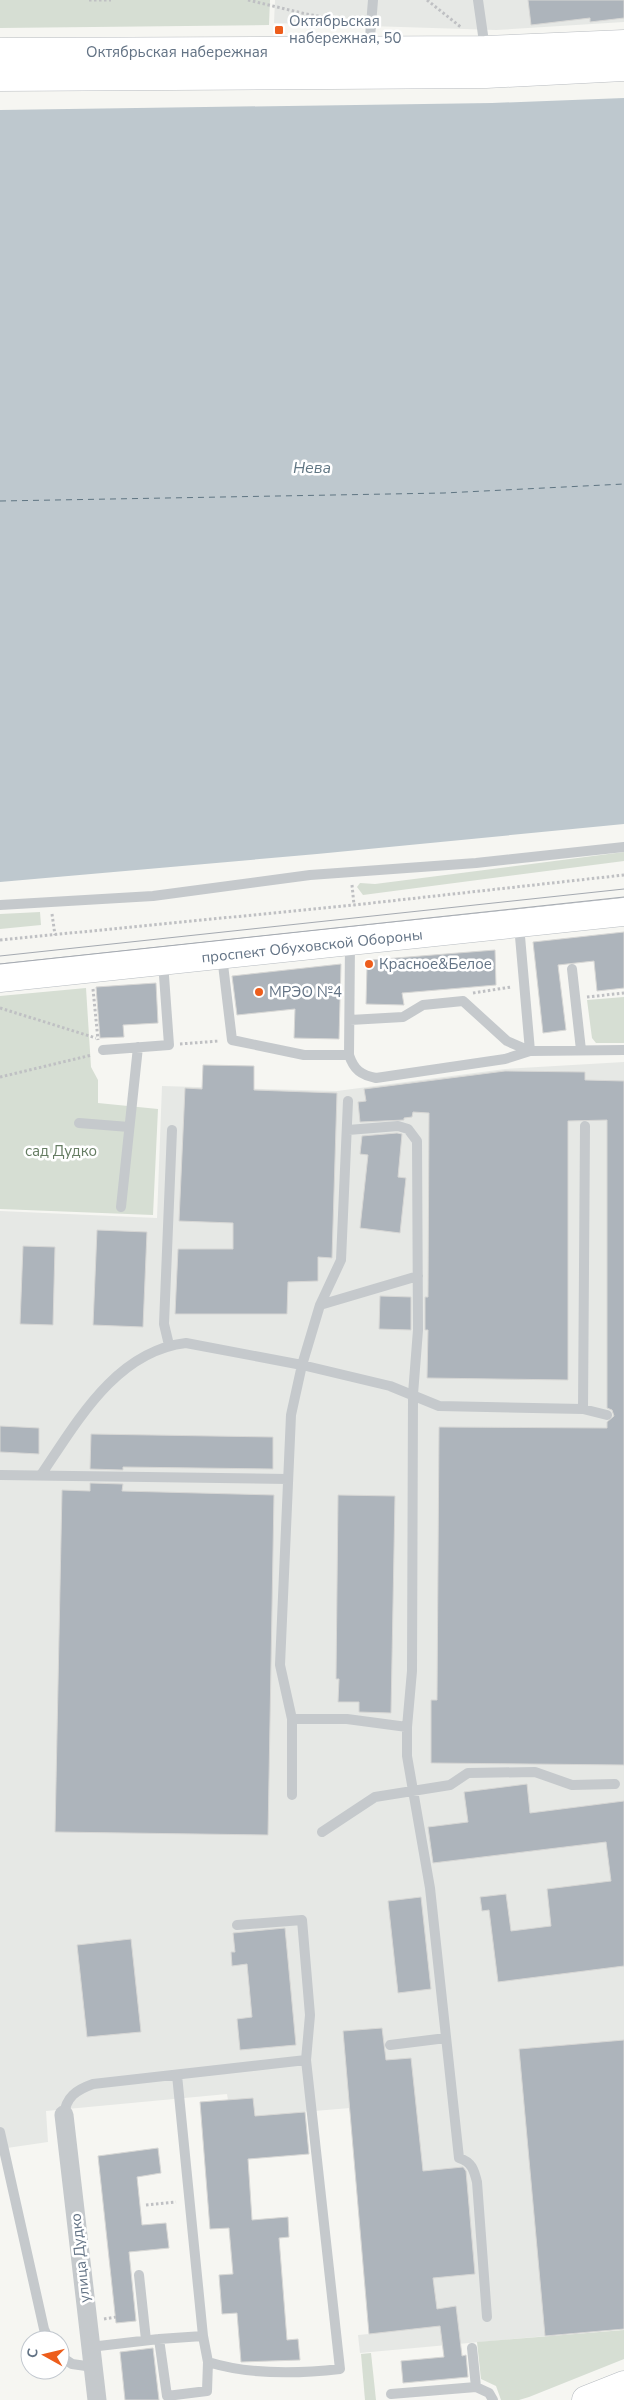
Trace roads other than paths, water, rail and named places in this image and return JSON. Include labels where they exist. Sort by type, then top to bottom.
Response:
[{"type":"main road","name":"Октябрьская набережная","points":[[0,52],[370,38],[624,44]]},
{"type":"main road","name":"Октябрьская набережная","points":[[0,77],[486,74],[624,67]]},
{"type":"main road","name":"проспект Обуховской Обороны","points":[[0,978],[624,912]]},
{"type":"main road","points":[[586,2400],[624,2385]]},
{"type":"street","name":"улица Дудко","points":[[64,2115],[97,2400]]},
{"type":"lane","points":[[370,38],[373,0]]},
{"type":"lane","points":[[478,0],[478,42]]},
{"type":"lane","points":[[0,905],[153,896],[310,875],[476,863],[624,847]]},
{"type":"lane","points":[[519,923],[530,1051]]},
{"type":"lane","points":[[350,942],[349,1055],[353,1067],[363,1076],[376,1078],[505,1059],[530,1051],[624,1050]]},
{"type":"lane","points":[[222,956],[232,1040],[304,1055],[349,1055]]},
{"type":"lane","points":[[103,1050],[169,1045],[162,962]]},
{"type":"lane","points":[[572,969],[581,1050]]},
{"type":"lane","points":[[350,1020],[403,1017],[423,1005],[463,1002],[507,1041],[530,1051]]},
{"type":"lane","points":[[121,1207],[138,1047]]},
{"type":"lane","points":[[292,1795],[292,1719],[280,1665],[291,1415],[302,1365],[320,1305],[341,1260],[348,1102]]},
{"type":"lane","points":[[79,1123],[129,1127]]},
{"type":"lane","points":[[348,1130],[398,1126],[408,1129],[414,1134],[417,1141],[418,1330],[413,1394],[412,1671],[407,1728],[407,1756],[430,1888],[459,2158],[466,2160],[473,2167],[477,2182],[486,2317]]},
{"type":"lane","points":[[583,1409],[585,1126]]},
{"type":"lane","points":[[169,1345],[164,1324],[172,1130]]},
{"type":"lane","points":[[320,1305],[418,1276]]},
{"type":"lane","points":[[42,1475],[86,1408],[109,1383],[135,1363],[169,1345],[186,1342],[302,1365],[390,1386],[439,1406],[583,1409],[607,1416]]},
{"type":"lane","points":[[0,1476],[288,1479]]},
{"type":"lane","points":[[292,1719],[347,1720],[407,1728]]},
{"type":"lane","points":[[322,1832],[375,1797],[450,1785],[468,1773],[535,1772],[572,1785],[615,1784]]},
{"type":"lane","points":[[208,2362],[227,2368],[250,2371],[319,2372],[340,2369],[306,2060],[310,2015],[302,1920],[237,1925]]},
{"type":"lane","points":[[390,2045],[446,2038]]},
{"type":"lane","points":[[64,2115],[65,2104],[79,2088],[93,2084],[306,2060]]},
{"type":"lane","points":[[159,2339],[167,2396],[206,2391],[208,2362],[203,2336],[177,2075]]},
{"type":"lane","points":[[0,2132],[44,2330]]},
{"type":"lane","points":[[138,2275],[146,2340]]},
{"type":"lane","points":[[90,2347],[146,2340],[203,2336]]},
{"type":"lane","points":[[472,2348],[476,2387]]},
{"type":"lane","points":[[70,2363],[93,2367]]},
{"type":"lane","points":[[391,2394],[476,2387],[489,2393],[493,2400]]},
{"type":"water","name":"Нева","points":[[624,98],[624,824],[0,882],[0,110],[492,103]]},
{"type":"tram line","points":[[0,956],[624,889]]},
{"type":"tram line","points":[[0,964],[624,897]]},
{"type":"place","name":"Октябрьская набережная, 50","points":[[279,30]]},
{"type":"place","name":"Красное&Белое","points":[[369,964]]},
{"type":"place","name":"МРЭО №4","points":[[259,992]]},
{"type":"park label","name":"сад Дудко","points":[[61,1151]]}]
